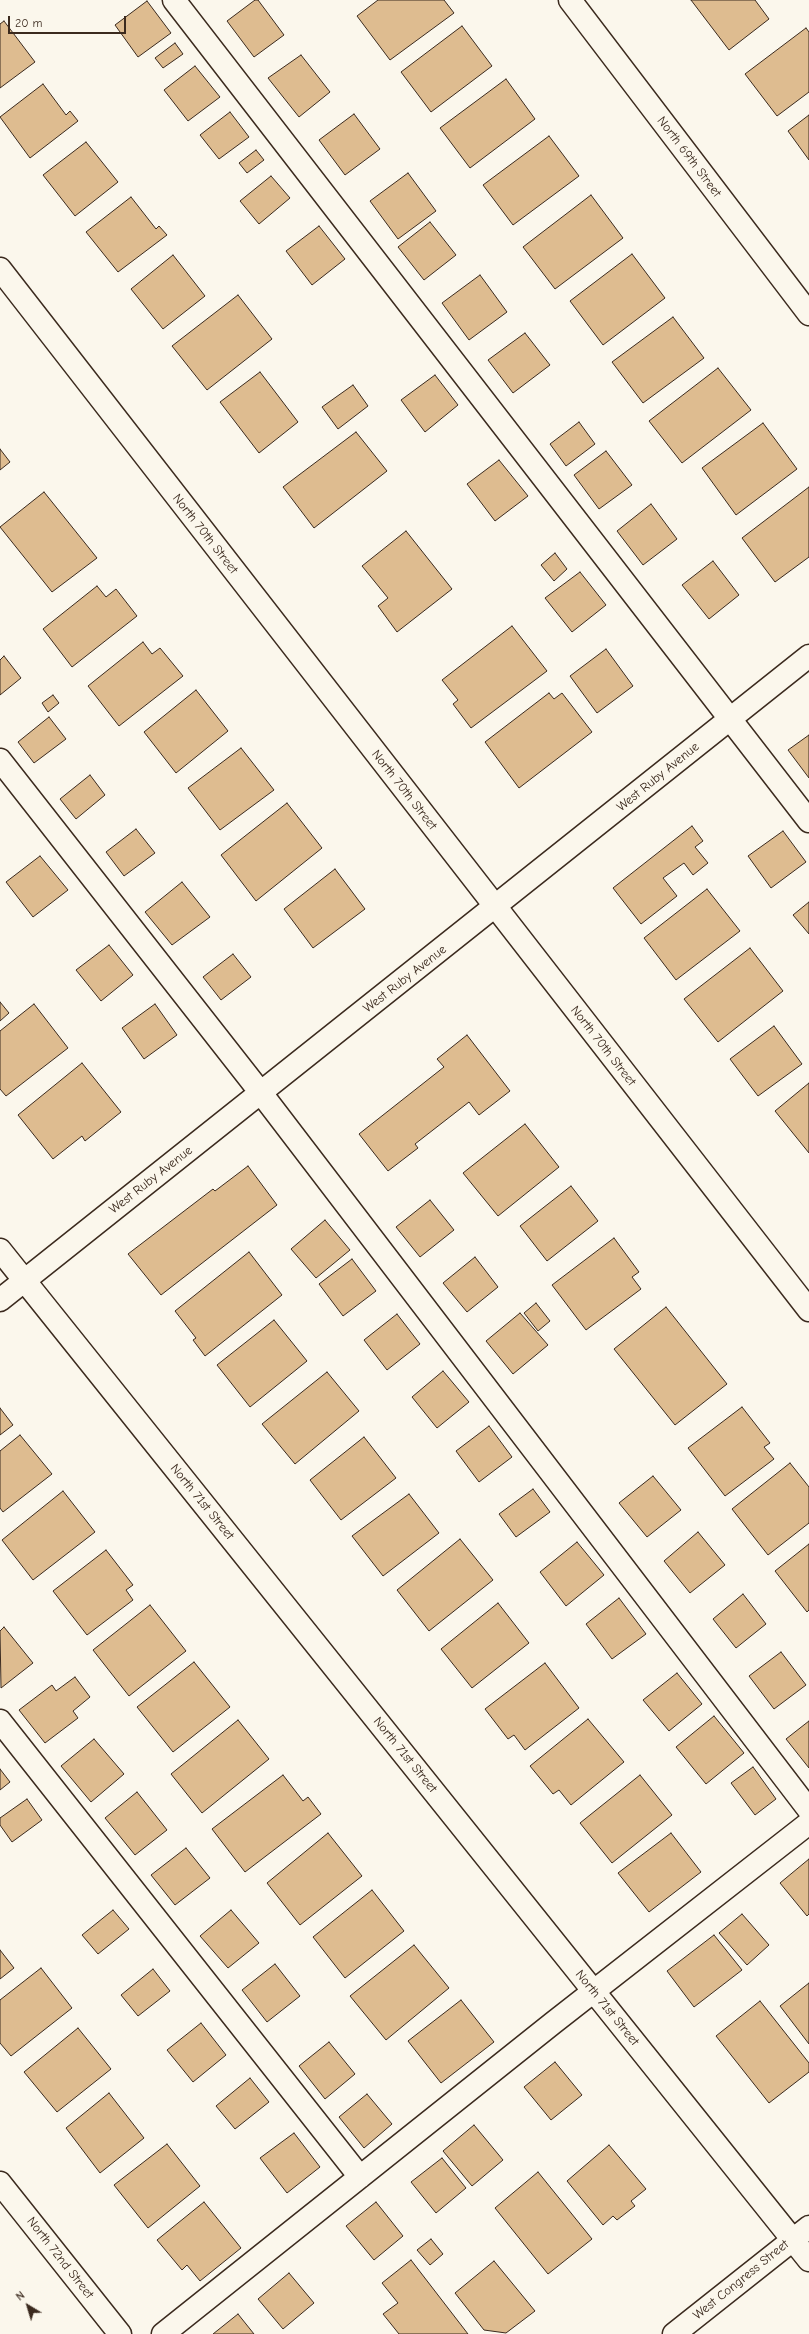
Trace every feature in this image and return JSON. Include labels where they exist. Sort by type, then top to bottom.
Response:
[{"type":"street","points":[[174,0],[731,719],[809,822]]},
{"type":"street","name":"North 69th Street","points":[[570,0],[809,314]]},
{"type":"street","name":"North 70th Street","points":[[0,270],[809,1310]]},
{"type":"street","name":"West Ruby Avenue","points":[[0,1300],[495,908],[809,656]]},
{"type":"street","points":[[0,760],[261,1093],[809,1810]]},
{"type":"street","name":"North 71st Street","points":[[0,1250],[594,1991],[801,2233],[809,2260]]},
{"type":"street","points":[[0,1721],[360,2177]]},
{"type":"street","points":[[163,2334],[594,1991],[809,1823]]},
{"type":"street","name":"North 72nd Street","points":[[0,2183],[120,2334]]},
{"type":"street","name":"West Congress Street","points":[[674,2334],[801,2233]]},
{"type":"building","points":[[255,0],[258,0],[284,35],[254,57],[227,21]]},
{"type":"building","points":[[378,0],[444,0],[454,13],[390,60],[357,16]]},
{"type":"building","points":[[691,0],[755,0],[769,19],[729,50]]},
{"type":"building","points":[[147,1],[171,33],[138,57],[115,25]]},
{"type":"building","points":[[4,21],[35,62],[0,88],[0,24]]},
{"type":"building","points":[[462,26],[492,66],[431,112],[401,72]]},
{"type":"building","points":[[806,28],[809,32],[809,92],[777,116],[745,74]]},
{"type":"building","points":[[175,43],[183,54],[163,68],[155,58]]},
{"type":"building","points":[[301,55],[330,92],[299,117],[268,78]]},
{"type":"building","points":[[195,66],[220,97],[188,121],[164,90]]},
{"type":"building","points":[[506,79],[535,119],[470,168],[440,128]]},
{"type":"building","points":[[43,84],[66,115],[70,111],[78,121],[30,158],[0,117]]},
{"type":"building","points":[[230,112],[249,137],[219,159],[200,135]]},
{"type":"building","points":[[354,114],[380,149],[345,175],[319,140]]},
{"type":"building","points":[[809,115],[809,160],[788,131]]},
{"type":"building","points":[[549,136],[579,176],[513,225],[483,185]]},
{"type":"building","points":[[86,142],[118,182],[75,216],[43,175]]},
{"type":"building","points":[[256,150],[264,160],[247,173],[239,163]]},
{"type":"building","points":[[408,173],[436,211],[398,239],[370,201]]},
{"type":"building","points":[[271,176],[290,198],[259,224],[240,201]]},
{"type":"building","points":[[591,195],[623,238],[555,289],[523,247]]},
{"type":"building","points":[[131,197],[156,229],[159,226],[167,235],[118,272],[86,232]]},
{"type":"building","points":[[430,222],[456,255],[424,280],[398,247]]},
{"type":"building","points":[[319,226],[345,259],[312,285],[286,251]]},
{"type":"building","points":[[632,254],[665,298],[603,345],[570,301]]},
{"type":"building","points":[[173,255],[205,296],[163,329],[131,289]]},
{"type":"building","points":[[480,275],[507,312],[469,340],[442,303]]},
{"type":"building","points":[[238,295],[272,339],[207,390],[172,346]]},
{"type":"building","points":[[673,317],[704,358],[643,403],[612,362]]},
{"type":"building","points":[[525,333],[550,365],[513,393],[488,360]]},
{"type":"building","points":[[718,368],[751,410],[682,463],[649,421]]},
{"type":"building","points":[[260,372],[298,422],[259,453],[220,402]]},
{"type":"building","points":[[435,375],[458,405],[425,432],[401,400]]},
{"type":"building","points":[[353,385],[368,406],[338,429],[322,407]]},
{"type":"building","points":[[579,422],[595,444],[566,466],[550,444]]},
{"type":"building","points":[[763,423],[797,469],[736,515],[702,468]]},
{"type":"building","points":[[356,432],[387,471],[314,528],[283,487]]},
{"type":"building","points":[[0,449],[10,462],[0,470]]},
{"type":"building","points":[[606,451],[632,485],[599,509],[574,475]]},
{"type":"building","points":[[499,460],[528,496],[495,521],[467,484]]},
{"type":"building","points":[[809,487],[809,557],[775,582],[742,538]]},
{"type":"building","points":[[44,492],[97,558],[52,592],[0,527]]},
{"type":"building","points":[[651,504],[677,539],[643,565],[617,531]]},
{"type":"building","points":[[406,531],[452,589],[397,632],[378,606],[388,598],[362,566]]},
{"type":"building","points":[[555,553],[567,569],[554,581],[541,565]]},
{"type":"building","points":[[713,561],[739,595],[709,619],[682,585]]},
{"type":"building","points":[[580,572],[606,605],[572,632],[545,598]]},
{"type":"building","points":[[97,586],[106,597],[116,589],[137,616],[72,667],[43,629]]},
{"type":"building","points":[[512,626],[547,671],[471,728],[453,704],[458,700],[442,680]]},
{"type":"building","points":[[143,642],[152,654],[160,648],[183,676],[119,726],[88,686]]},
{"type":"building","points":[[606,649],[633,686],[597,713],[570,676]]},
{"type":"building","points":[[4,656],[21,678],[0,695],[0,660]]},
{"type":"building","points":[[196,690],[228,731],[176,773],[144,732]]},
{"type":"building","points":[[549,693],[554,699],[562,693],[592,732],[519,788],[485,742]]},
{"type":"building","points":[[53,695],[59,703],[48,712],[42,703]]},
{"type":"building","points":[[49,717],[66,739],[34,763],[18,742]]},
{"type":"building","points":[[809,735],[809,778],[788,750]]},
{"type":"building","points":[[241,748],[274,790],[220,830],[188,788]]},
{"type":"building","points":[[90,775],[105,795],[76,819],[60,799]]},
{"type":"building","points":[[287,803],[322,848],[256,901],[221,855]]},
{"type":"building","points":[[692,826],[703,841],[695,847],[708,863],[693,875],[684,863],[663,878],[677,896],[641,924],[613,888]]},
{"type":"building","points":[[136,829],[155,853],[124,876],[106,852]]},
{"type":"building","points":[[783,831],[806,862],[771,888],[748,856]]},
{"type":"building","points":[[40,856],[68,890],[33,917],[6,882]]},
{"type":"building","points":[[335,869],[365,909],[313,948],[284,909]]},
{"type":"building","points":[[182,882],[210,917],[172,945],[145,912]]},
{"type":"building","points":[[707,889],[740,931],[676,980],[644,938]]},
{"type":"building","points":[[809,902],[809,934],[793,915]]},
{"type":"building","points":[[109,945],[133,975],[101,1001],[76,970]]},
{"type":"building","points":[[750,948],[783,991],[718,1042],[684,999]]},
{"type":"building","points":[[233,954],[251,977],[221,1000],[203,977]]},
{"type":"building","points":[[0,1002],[9,1013],[0,1021]]},
{"type":"building","points":[[34,1004],[68,1048],[6,1096],[0,1089],[0,1031]]},
{"type":"building","points":[[155,1004],[177,1035],[144,1059],[122,1028]]},
{"type":"building","points":[[774,1026],[802,1064],[758,1096],[730,1059]]},
{"type":"building","points":[[467,1035],[510,1091],[479,1115],[469,1102],[415,1144],[418,1148],[388,1171],[359,1134],[444,1067],[437,1059]]},
{"type":"building","points":[[82,1063],[121,1112],[85,1141],[82,1136],[53,1159],[18,1115]]},
{"type":"building","points":[[809,1083],[809,1153],[775,1111]]},
{"type":"building","points":[[525,1124],[559,1167],[498,1216],[463,1173]]},
{"type":"building","points":[[248,1166],[277,1205],[161,1295],[128,1254],[213,1189],[215,1191]]},
{"type":"building","points":[[571,1186],[598,1221],[547,1261],[520,1226]]},
{"type":"building","points":[[430,1200],[454,1230],[420,1257],[396,1227]]},
{"type":"building","points":[[325,1220],[350,1250],[316,1278],[291,1249]]},
{"type":"building","points":[[614,1238],[639,1272],[632,1277],[641,1289],[586,1330],[552,1285]]},
{"type":"building","points":[[249,1252],[282,1295],[205,1356],[193,1340],[196,1338],[175,1311]]},
{"type":"building","points":[[475,1257],[498,1287],[467,1312],[443,1283]]},
{"type":"building","points":[[352,1259],[376,1291],[343,1316],[319,1284]]},
{"type":"building","points":[[536,1303],[550,1321],[538,1331],[524,1313]]},
{"type":"building","points":[[666,1307],[727,1384],[675,1425],[614,1349]]},
{"type":"building","points":[[520,1313],[548,1345],[513,1374],[486,1341]]},
{"type":"building","points":[[397,1314],[420,1344],[387,1370],[364,1340]]},
{"type":"building","points":[[274,1320],[307,1361],[250,1407],[217,1365]]},
{"type":"building","points":[[443,1371],[469,1402],[437,1428],[412,1397]]},
{"type":"building","points":[[327,1372],[359,1411],[295,1464],[262,1424]]},
{"type":"building","points":[[742,1407],[770,1443],[764,1447],[774,1459],[725,1496],[688,1448]]},
{"type":"building","points":[[0,1408],[13,1425],[0,1435]]},
{"type":"building","points":[[489,1426],[512,1457],[479,1482],[456,1451]]},
{"type":"building","points":[[20,1435],[52,1474],[3,1512],[0,1508],[0,1451]]},
{"type":"building","points":[[364,1437],[396,1478],[341,1520],[310,1480]]},
{"type":"building","points":[[790,1463],[809,1487],[809,1523],[768,1555],[732,1509]]},
{"type":"building","points":[[653,1476],[681,1510],[647,1537],[619,1503]]},
{"type":"building","points":[[533,1489],[550,1512],[516,1537],[499,1514]]},
{"type":"building","points":[[63,1491],[95,1532],[33,1580],[2,1540]]},
{"type":"building","points":[[409,1494],[439,1533],[383,1576],[352,1536]]},
{"type":"building","points":[[698,1532],[725,1565],[690,1593],[664,1561]]},
{"type":"building","points":[[460,1539],[493,1580],[429,1631],[397,1590]]},
{"type":"building","points":[[577,1542],[604,1575],[566,1606],[540,1572]]},
{"type":"building","points":[[809,1544],[809,1610],[807,1612],[775,1571]]},
{"type":"building","points":[[106,1550],[133,1585],[126,1590],[133,1600],[87,1635],[53,1591]]},
{"type":"building","points":[[743,1594],[766,1624],[736,1648],[713,1619]]},
{"type":"building","points":[[619,1598],[646,1634],[612,1659],[586,1624]]},
{"type":"building","points":[[498,1603],[529,1643],[472,1688],[441,1649]]},
{"type":"building","points":[[150,1605],[186,1651],[129,1696],[93,1650]]},
{"type":"building","points":[[4,1627],[33,1663],[1,1688],[0,1631]]},
{"type":"building","points":[[781,1652],[806,1685],[774,1709],[749,1676]]},
{"type":"building","points":[[194,1662],[230,1707],[173,1752],[137,1707]]},
{"type":"building","points":[[545,1663],[579,1708],[525,1750],[514,1735],[508,1739],[485,1709]]},
{"type":"building","points":[[677,1673],[702,1704],[669,1731],[643,1700]]},
{"type":"building","points":[[75,1677],[90,1697],[73,1711],[78,1718],[45,1743],[19,1710],[52,1685],[56,1691]]},
{"type":"building","points":[[714,1716],[744,1753],[706,1784],[676,1747]]},
{"type":"building","points":[[588,1719],[624,1762],[571,1805],[559,1790],[553,1794],[530,1766]]},
{"type":"building","points":[[238,1720],[269,1759],[202,1813],[171,1774]]},
{"type":"building","points":[[809,1721],[809,1768],[786,1739]]},
{"type":"building","points":[[94,1739],[124,1774],[91,1802],[61,1766]]},
{"type":"building","points":[[753,1767],[776,1799],[755,1815],[731,1783]]},
{"type":"building","points":[[0,1769],[10,1782],[0,1790]]},
{"type":"building","points":[[283,1775],[303,1801],[308,1797],[321,1814],[245,1872],[212,1829]]},
{"type":"building","points":[[640,1775],[672,1815],[612,1863],[580,1823]]},
{"type":"building","points":[[137,1792],[167,1830],[135,1855],[105,1818]]},
{"type":"building","points":[[27,1799],[42,1820],[12,1842],[0,1825],[0,1818]]},
{"type":"building","points":[[328,1833],[362,1876],[300,1925],[267,1883]]},
{"type":"building","points":[[671,1833],[701,1872],[649,1912],[618,1873]]},
{"type":"building","points":[[186,1848],[210,1878],[175,1905],[151,1875]]},
{"type":"building","points":[[809,1859],[809,1914],[807,1916],[780,1883]]},
{"type":"building","points":[[372,1890],[404,1931],[345,1978],[313,1937]]},
{"type":"building","points":[[113,1910],[129,1929],[98,1954],[82,1935]]},
{"type":"building","points":[[231,1910],[259,1943],[228,1968],[200,1936]]},
{"type":"building","points":[[742,1914],[769,1945],[747,1965],[719,1933]]},
{"type":"building","points":[[714,1935],[742,1970],[694,2007],[667,1971]]},
{"type":"building","points":[[414,1945],[449,1988],[386,2040],[350,1996]]},
{"type":"building","points":[[0,1950],[14,1968],[0,1979]]},
{"type":"building","points":[[275,1964],[300,1996],[267,2022],[242,1990]]},
{"type":"building","points":[[41,1968],[72,2008],[11,2056],[0,2043],[0,2000]]},
{"type":"building","points":[[153,1969],[170,1991],[138,2016],[121,1995]]},
{"type":"building","points":[[809,1983],[809,2044],[780,2006]]},
{"type":"building","points":[[461,2000],[494,2042],[441,2083],[408,2041]]},
{"type":"building","points":[[760,2001],[809,2063],[809,2072],[769,2103],[716,2036]]},
{"type":"building","points":[[201,2023],[226,2055],[193,2082],[167,2050]]},
{"type":"building","points":[[78,2028],[111,2069],[57,2112],[24,2072]]},
{"type":"building","points":[[329,2042],[355,2074],[325,2099],[299,2066]]},
{"type":"building","points":[[555,2062],[582,2095],[551,2120],[524,2087]]},
{"type":"building","points":[[250,2078],[269,2102],[235,2129],[216,2106]]},
{"type":"building","points":[[109,2093],[144,2138],[100,2173],[66,2128]]},
{"type":"building","points":[[367,2094],[392,2124],[364,2148],[339,2117]]},
{"type":"building","points":[[474,2125],[503,2160],[472,2186],[443,2151]]},
{"type":"building","points":[[294,2133],[320,2167],[287,2193],[260,2158]]},
{"type":"building","points":[[167,2144],[200,2186],[148,2228],[114,2185]]},
{"type":"building","points":[[609,2145],[646,2189],[631,2201],[635,2206],[617,2220],[613,2216],[603,2225],[567,2181]]},
{"type":"building","points":[[442,2158],[466,2188],[436,2213],[411,2182]]},
{"type":"building","points":[[538,2172],[592,2239],[548,2274],[495,2208]]},
{"type":"building","points":[[204,2202],[241,2248],[200,2281],[187,2265],[182,2270],[157,2240]]},
{"type":"building","points":[[376,2202],[403,2236],[374,2260],[346,2226]]},
{"type":"building","points":[[431,2239],[443,2254],[430,2265],[417,2250]]},
{"type":"building","points":[[411,2260],[468,2334],[399,2334],[383,2314],[398,2303],[382,2283]]},
{"type":"building","points":[[494,2261],[535,2311],[506,2333],[484,2330],[455,2293]]},
{"type":"building","points":[[289,2273],[314,2303],[283,2329],[258,2299]]},
{"type":"building","points":[[238,2314],[254,2334],[213,2334]]}]
